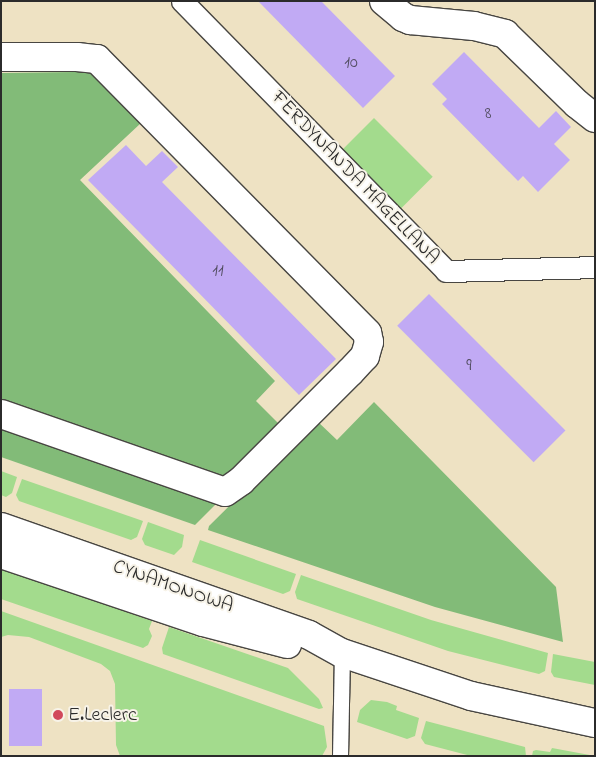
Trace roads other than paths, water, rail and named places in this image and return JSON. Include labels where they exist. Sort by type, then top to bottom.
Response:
[{"type":"street","name":"FERDYNANDA MAGELLANA","points":[[182,1],[446,271],[595,267]]},
{"type":"street","points":[[384,1],[403,17],[410,20],[474,26],[505,34],[577,104],[595,118]]},
{"type":"street","points":[[1,57],[77,57],[97,59],[367,333],[369,342],[365,356],[350,372],[241,481],[225,492],[1,414]]},
{"type":"street","name":"CYNAMONOWA","points":[[1,528],[309,635],[342,653],[471,696],[595,723]]},
{"type":"street","name":"CYNAMONOWA","points":[[1,554],[203,622],[318,652],[342,653]]},
{"type":"lane","points":[[340,756],[342,653]]},
{"type":"place","name":"E.Leclerc","points":[[58,715]]}]
